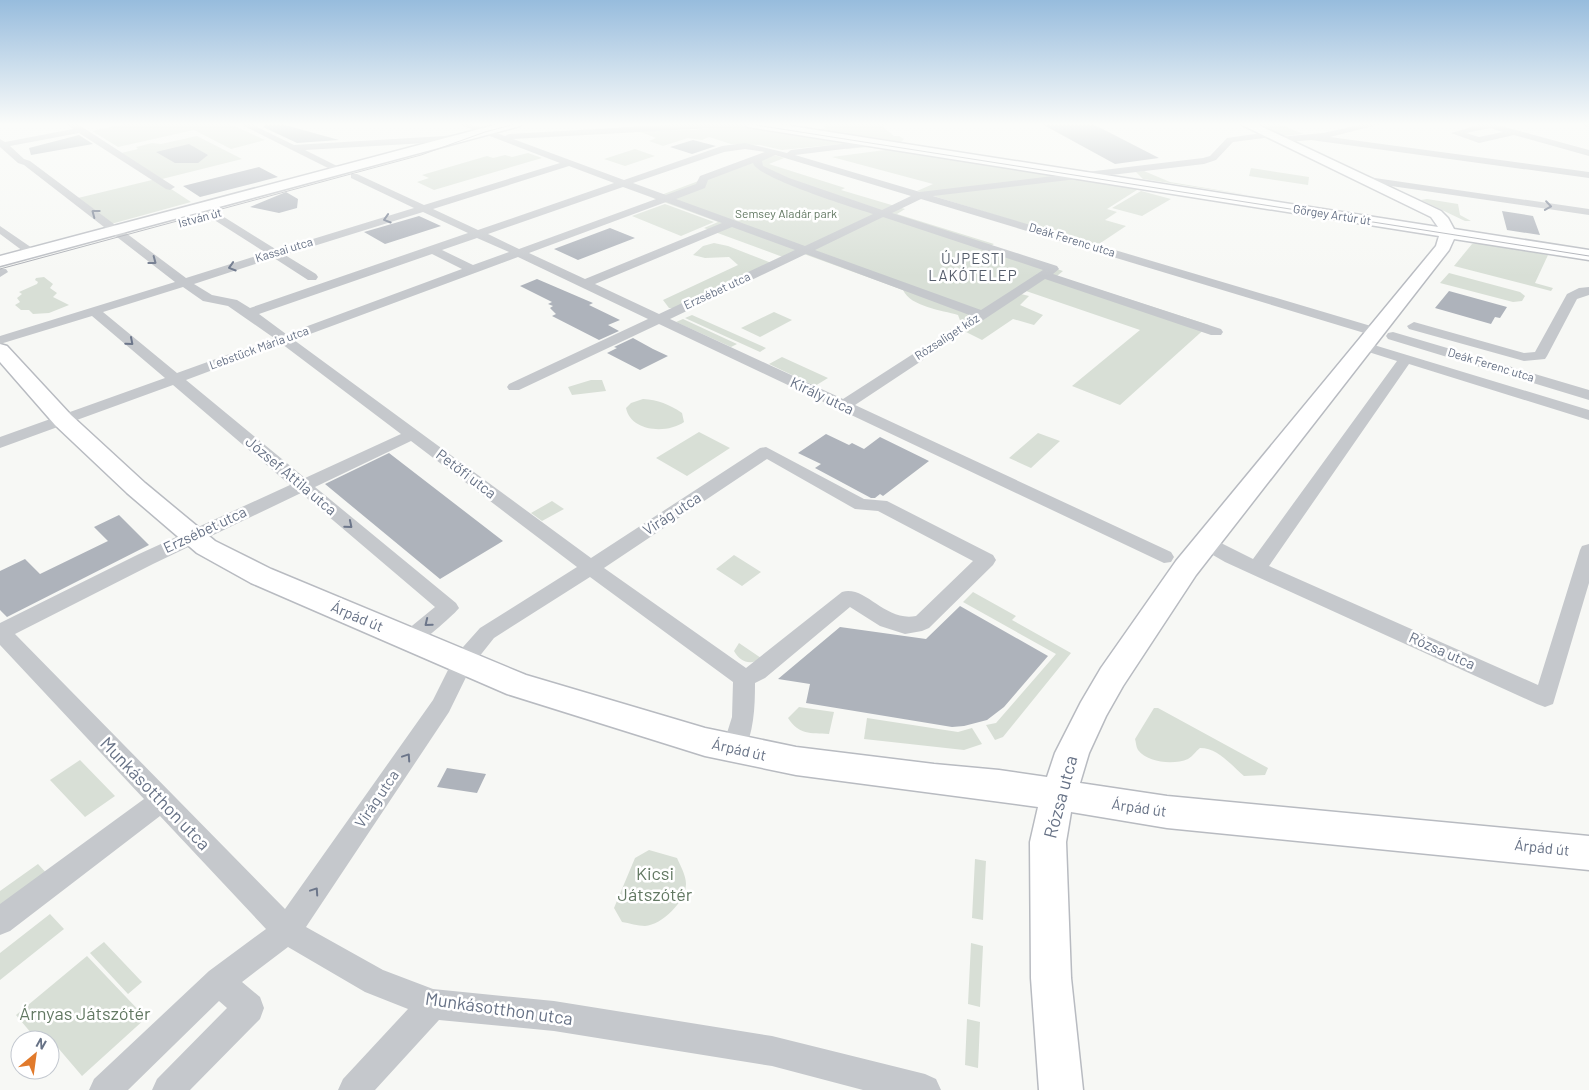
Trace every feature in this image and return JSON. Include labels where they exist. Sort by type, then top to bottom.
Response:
[{"type":"street","name":"Petőfi utca","points":[[40,174],[183,282],[208,298],[232,303],[249,313],[590,567],[744,678]]},
{"type":"street","points":[[149,174],[170,187]]},
{"type":"street","name":"Király utca","points":[[347,174],[477,233],[1164,557]]},
{"type":"street","name":"István út","points":[[0,269],[31,252],[212,214],[347,174]]},
{"type":"street","name":"István út","points":[[0,269],[120,234],[347,174]]},
{"type":"street","name":"Kassai utca","points":[[0,340],[274,253],[534,174]]},
{"type":"street","points":[[598,174],[982,315]]},
{"type":"street","points":[[249,313],[651,174]]},
{"type":"street","points":[[519,253],[701,186],[703,178],[714,174]]},
{"type":"street","points":[[770,174],[1216,332]]},
{"type":"street","name":"Deák Ferenc utca","points":[[846,174],[920,195],[1378,338],[1589,395]]},
{"type":"street","name":"Görgey Artúr út","points":[[1072,174],[1589,255]]},
{"type":"street","points":[[920,195],[1089,174]]},
{"type":"street","points":[[1350,174],[1436,214],[1443,220],[1447,233]]},
{"type":"street","points":[[1361,179],[1589,212]]},
{"type":"street","name":"Erzsébet utca","points":[[514,387],[920,195]]},
{"type":"street","points":[[212,214],[312,276]]},
{"type":"street","points":[[584,284],[732,223]]},
{"type":"street","points":[[0,228],[31,252]]},
{"type":"street","name":"Rózsa utca","points":[[1062,1090],[1051,978],[1048,842],[1058,796],[1072,753],[1097,703],[1172,587],[1206,543],[1378,338],[1443,247],[1447,233]]},
{"type":"street","points":[[432,249],[473,270]]},
{"type":"street","name":"Lebstück Mária utca","points":[[0,444],[519,253]]},
{"type":"street","name":"Rózsaliget köz","points":[[843,406],[1048,272]]},
{"type":"street","points":[[1414,326],[1524,357],[1534,358],[1540,356],[1572,297],[1583,291],[1589,291]]},
{"type":"street","name":"József Attila utca","points":[[93,310],[449,608],[430,621],[409,640]]},
{"type":"street","points":[[1378,338],[1406,358],[1589,415]]},
{"type":"street","name":"Árpád út","points":[[0,350],[63,420],[136,488],[206,547],[261,576],[518,685],[674,733],[734,749],[830,766],[999,785],[1167,812],[1589,853]]},
{"type":"street","points":[[1257,568],[1406,358]]},
{"type":"street","name":"Erzsébet utca","points":[[0,632],[192,537],[413,434]]},
{"type":"street","name":"Virág utca","points":[[105,1090],[219,981],[287,931],[441,706],[463,662],[488,633],[766,452],[861,505],[881,505],[986,560],[922,624],[905,626],[887,621],[849,597],[757,672],[744,678]]},
{"type":"street","name":"Rózsa utca","points":[[1206,543],[1257,568],[1545,698]]},
{"type":"street","points":[[1545,698],[1589,550]]},
{"type":"street","name":"Munkásotthon utca","points":[[0,632],[287,931],[375,982],[433,1004],[554,1016],[772,1051],[925,1090]]},
{"type":"street","points":[[734,749],[743,717],[744,678]]},
{"type":"street","points":[[0,922],[161,800]]},
{"type":"street","points":[[168,1090],[250,1008],[219,981]]},
{"type":"street","points":[[354,1090],[433,1004]]},
{"type":"green space","points":[[154,174],[183,174],[162,179]]},
{"type":"green space","points":[[488,174],[434,190],[417,182],[429,178],[422,175]]},
{"type":"green space","name":"Semsey Aladár park","points":[[718,174],[800,174],[845,188],[841,190],[905,209],[897,214],[994,244],[989,247],[1063,271],[1057,276],[1209,325],[1120,405],[1072,386],[1140,330],[1026,291],[1021,294],[1029,296],[1020,305],[1043,315],[1034,325],[1013,319],[982,340],[964,331],[958,315],[920,304],[907,296],[903,290],[804,254],[791,260],[704,228],[718,222],[653,198]]},
{"type":"green space","points":[[895,174],[1053,174],[1140,188],[1107,209],[1117,212],[1105,220],[1126,226],[1096,246],[917,191],[933,184]]},
{"type":"green space","points":[[1138,174],[1151,174],[1170,182],[1254,196],[1143,179]]},
{"type":"green space","points":[[1250,174],[1289,174],[1309,177],[1308,185],[1249,176]]},
{"type":"green space","points":[[156,179],[191,202],[111,224],[78,198]]},
{"type":"green space","points":[[1141,191],[1171,199],[1142,216],[1112,208]]},
{"type":"green space","points":[[1427,199],[1458,204],[1460,215],[1471,221],[1465,221],[1421,200]]},
{"type":"green space","points":[[665,204],[714,222],[681,236],[632,216]]},
{"type":"green space","points":[[714,243],[728,246],[774,264],[682,308],[669,308],[663,300],[738,265],[729,257],[705,258],[693,255],[703,246]]},
{"type":"green space","points":[[1477,243],[1548,255],[1535,283],[1553,288],[1551,291],[1454,266],[1472,244]]},
{"type":"green space","points":[[1449,273],[1520,292],[1525,296],[1522,301],[1513,302],[1440,283]]},
{"type":"green space","points":[[44,277],[53,284],[50,288],[57,293],[53,297],[69,305],[49,313],[33,314],[29,310],[21,310],[15,305],[20,302],[17,298],[22,294],[19,292],[37,284],[36,278]]},
{"type":"green space","points":[[774,312],[792,320],[760,337],[741,328]]},
{"type":"green space","points":[[692,315],[766,348],[760,352],[685,318]]},
{"type":"green space","points":[[683,319],[737,344],[731,347],[676,322]]},
{"type":"green space","points":[[782,357],[828,378],[815,386],[769,364]]},
{"type":"green space","points":[[591,380],[602,380],[606,391],[572,395],[568,387]]},
{"type":"green space","points":[[643,399],[659,401],[673,407],[682,413],[684,422],[677,426],[659,429],[642,426],[629,416],[626,408],[631,403]]},
{"type":"green space","points":[[699,432],[730,448],[687,476],[656,458]]},
{"type":"green space","points":[[1038,433],[1060,441],[1031,468],[1009,458]]},
{"type":"green space","points":[[552,501],[564,509],[542,521],[531,513]]},
{"type":"green space","points":[[734,555],[761,572],[742,586],[716,569]]},
{"type":"green space","points":[[973,592],[1016,616],[1012,620],[1071,653],[1003,737],[995,740],[986,725],[996,723],[1056,654],[963,602]]},
{"type":"green space","points":[[739,643],[761,658],[753,662],[746,662],[739,658],[734,651]]},
{"type":"green space","points":[[799,707],[834,712],[829,734],[806,732],[796,728],[788,718]]},
{"type":"green space","points":[[1154,708],[1158,708],[1268,768],[1265,775],[1244,776],[1224,758],[1207,749],[1200,748],[1188,759],[1176,762],[1162,762],[1148,758],[1137,749],[1135,739]]},
{"type":"green space","points":[[867,718],[958,732],[972,728],[982,744],[964,750],[864,739]]},
{"type":"green space","points":[[80,760],[115,796],[85,817],[50,780]]},
{"type":"green space","name":"Kicsi Játszótér","points":[[649,850],[677,858],[685,877],[685,891],[672,911],[652,925],[639,926],[622,922],[614,908],[635,858]]},
{"type":"green space","points":[[975,859],[986,861],[983,920],[972,918]]},
{"type":"green space","points":[[38,864],[49,876],[0,914],[0,891]]},
{"type":"green space","points":[[50,914],[64,929],[0,980],[0,953]]},
{"type":"green space","points":[[104,942],[142,982],[128,994],[90,953]]},
{"type":"green space","points":[[971,943],[983,946],[980,1007],[968,1004]]},
{"type":"green space","name":"Árnyas Játszótér","points":[[87,956],[146,1018],[82,1076],[60,1050],[60,1030],[29,1030],[16,1015]]},
{"type":"green space","points":[[967,1019],[980,1022],[978,1068],[965,1065]]},
{"type":"building","points":[[232,174],[272,174],[278,177],[200,197],[183,186]]},
{"type":"building","points":[[286,192],[298,199],[297,208],[279,213],[250,207]]},
{"type":"building","points":[[1502,211],[1533,216],[1540,235],[1507,230]]},
{"type":"building","points":[[419,216],[441,226],[385,244],[364,232]]},
{"type":"building","points":[[610,228],[635,238],[578,260],[554,249]]},
{"type":"building","points":[[537,279],[593,303],[589,305],[620,320],[608,325],[619,331],[599,340],[552,316],[556,314],[550,308],[553,306],[548,304],[552,302],[520,286]]},
{"type":"building","points":[[1449,291],[1507,307],[1500,318],[1495,317],[1491,324],[1435,308]]},
{"type":"building","points":[[633,338],[668,356],[640,370],[607,353],[617,348],[614,347]]},
{"type":"building","points":[[826,434],[849,445],[852,443],[864,449],[880,437],[929,461],[883,496],[880,494],[875,498],[871,498],[815,468],[821,464],[798,453]]},
{"type":"building","points":[[389,453],[503,541],[440,579],[325,484]]},
{"type":"building","points":[[119,515],[149,545],[7,617],[0,610],[0,571],[25,559],[40,574],[108,541],[94,527]]},
{"type":"building","points":[[960,606],[1048,656],[1004,707],[987,720],[952,727],[806,703],[810,684],[778,679],[840,627],[926,639]]},
{"type":"building","points":[[447,768],[486,774],[477,793],[437,787]]},
{"type":"tram line","points":[[0,269],[351,174]]},
{"type":"tram line","points":[[1067,174],[1589,256]]},
{"type":"district","name":"ÚJPESTI LAKÓTELEP","points":[[973,268]]}]
